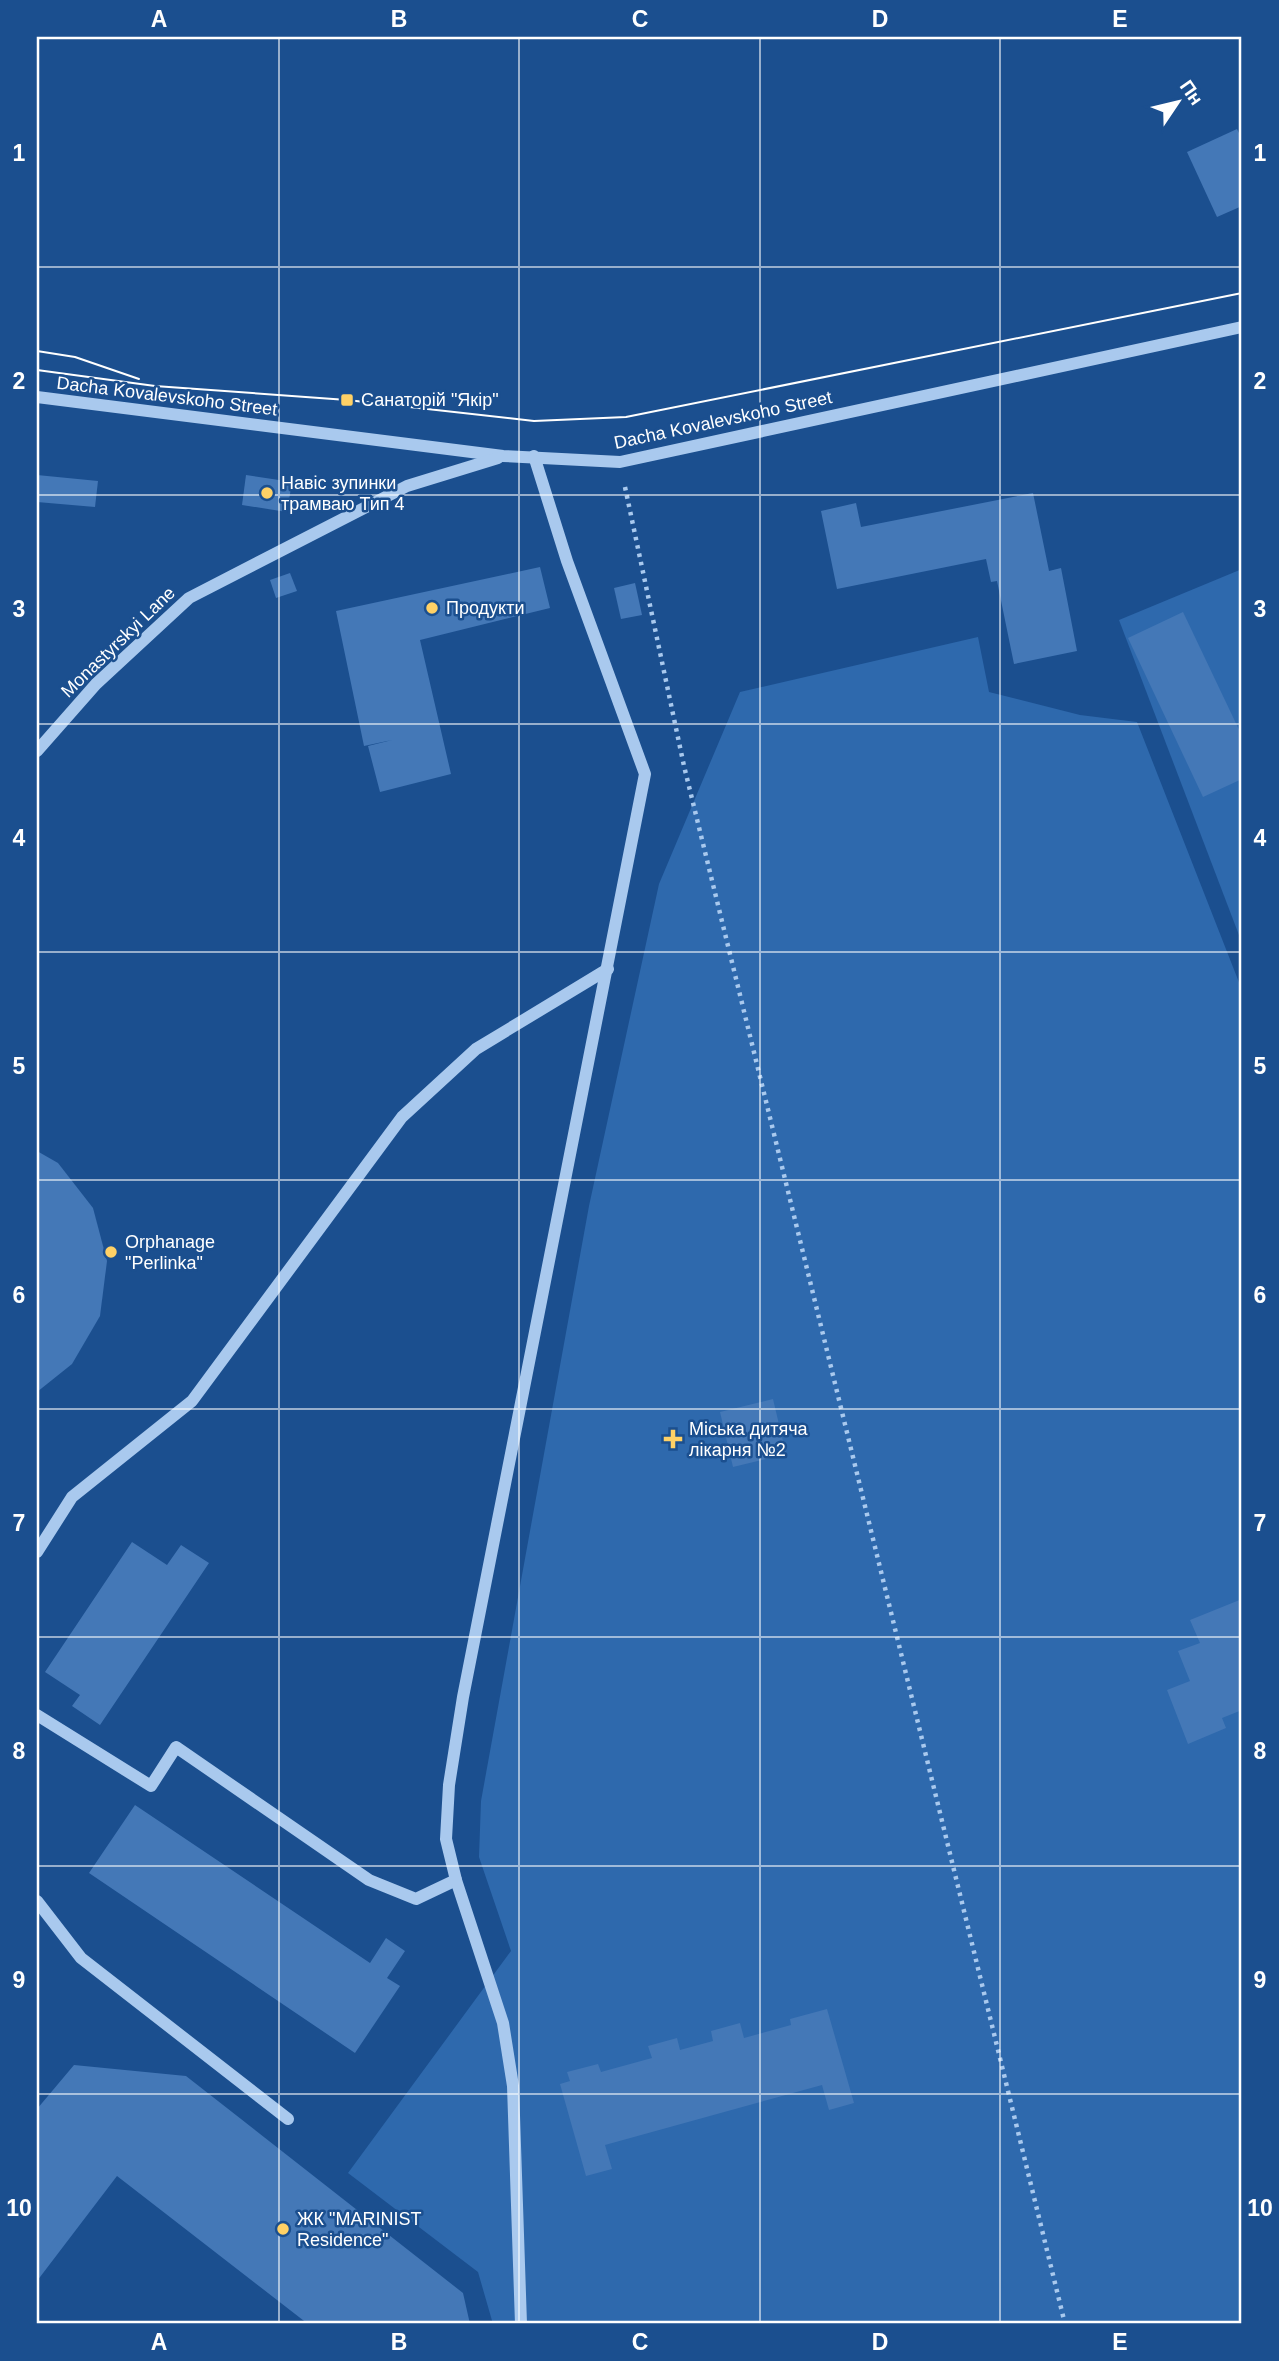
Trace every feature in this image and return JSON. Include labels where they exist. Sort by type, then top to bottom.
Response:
[{"type":"street","name":"Dacha Kovalevskoho Street","points":[[37,397],[503,456],[620,462],[1242,327]]},
{"type":"street","name":"Monastyrskyi Lane","points":[[37,751],[96,684],[189,598],[407,486],[503,456]]},
{"type":"street","points":[[521,2324],[513,2086],[503,2023],[456,1880],[446,1839],[449,1786],[463,1697],[645,774],[567,561],[534,456]]},
{"type":"street","points":[[37,1552],[72,1497],[192,1401],[402,1117],[475,1049],[608,969]]},
{"type":"street","points":[[37,1715],[150,1786],[176,1747],[369,1880],[415,1899],[456,1880]]},
{"type":"street","points":[[37,1901],[81,1958],[288,2119]]},
{"type":"path","points":[[620,462],[687,780],[1065,2324]]},
{"type":"shaded area","points":[[1242,569],[1242,943],[1119,620]]},
{"type":"shaded area","name":"Міська дитяча лікарня №2","points":[[978,637],[989,692],[1080,715],[1137,722],[1242,990],[1242,2324],[493,2324],[478,2272],[348,2173],[511,1951],[479,1857],[481,1801],[589,1206],[659,884],[740,692]]},
{"type":"building","points":[[1237,129],[1242,139],[1242,206],[1217,217],[1187,152]]},
{"type":"building","points":[[37,475],[98,481],[95,507],[37,502]]},
{"type":"building","name":"Навіс зупинки трамваю Тип 4","points":[[246,475],[292,482],[287,512],[242,505]]},
{"type":"building","points":[[1033,493],[1049,571],[1061,568],[1077,651],[1014,664],[997,581],[991,582],[986,559],[837,589],[821,511],[856,503],[861,527]]},
{"type":"building","points":[[540,567],[550,608],[420,640],[451,774],[380,792],[368,746],[392,740],[364,746],[336,611]]},
{"type":"building","points":[[290,573],[297,591],[276,598],[270,580]]},
{"type":"building","points":[[635,583],[642,615],[621,619],[614,588]]},
{"type":"building","points":[[1183,612],[1242,736],[1242,779],[1203,797],[1128,638]]},
{"type":"building","points":[[37,1151],[58,1163],[93,1208],[107,1261],[100,1316],[72,1364],[37,1392]]},
{"type":"building","points":[[773,1399],[786,1454],[733,1467],[720,1412]]},
{"type":"building","points":[[132,1542],[167,1565],[181,1545],[209,1563],[100,1725],[72,1706],[80,1695],[45,1672]]},
{"type":"building","points":[[1242,1599],[1242,1710],[1222,1718],[1226,1728],[1188,1744],[1167,1690],[1190,1681],[1178,1651],[1200,1643],[1190,1620]]},
{"type":"building","points":[[135,1805],[370,1963],[386,1938],[405,1951],[387,1978],[400,1986],[355,2053],[89,1873]]},
{"type":"building","points":[[827,2009],[854,2103],[829,2110],[822,2085],[605,2145],[612,2169],[586,2176],[560,2084],[570,2081],[567,2072],[598,2064],[601,2072],[652,2058],[648,2046],[677,2038],[680,2050],[713,2041],[711,2031],[740,2023],[744,2038],[791,2025],[790,2019]]},
{"type":"building","name":"ЖК \"MARINIST Residence\"","points":[[74,2065],[186,2076],[463,2293],[470,2324],[308,2324],[117,2176],[37,2281],[37,2109]]},
{"type":"tram line","points":[[37,370],[155,386],[347,400],[534,421],[626,417],[1242,293]]},
{"type":"tram line","points":[[37,351],[75,357],[139,379]]},
{"type":"place","name":"Санаторій \"Якір\"","points":[[347,400]]},
{"type":"place","name":"Навіс зупинки трамваю Тип 4","points":[[267,493]]},
{"type":"place","name":"Продукти","points":[[432,608]]},
{"type":"place","name":"Orphanage \"Perlinka\"","points":[[111,1252]]},
{"type":"place","name":"Міська дитяча лікарня №2","points":[[673,1439]]},
{"type":"place","name":"ЖК \"MARINIST Residence\"","points":[[283,2229]]}]
